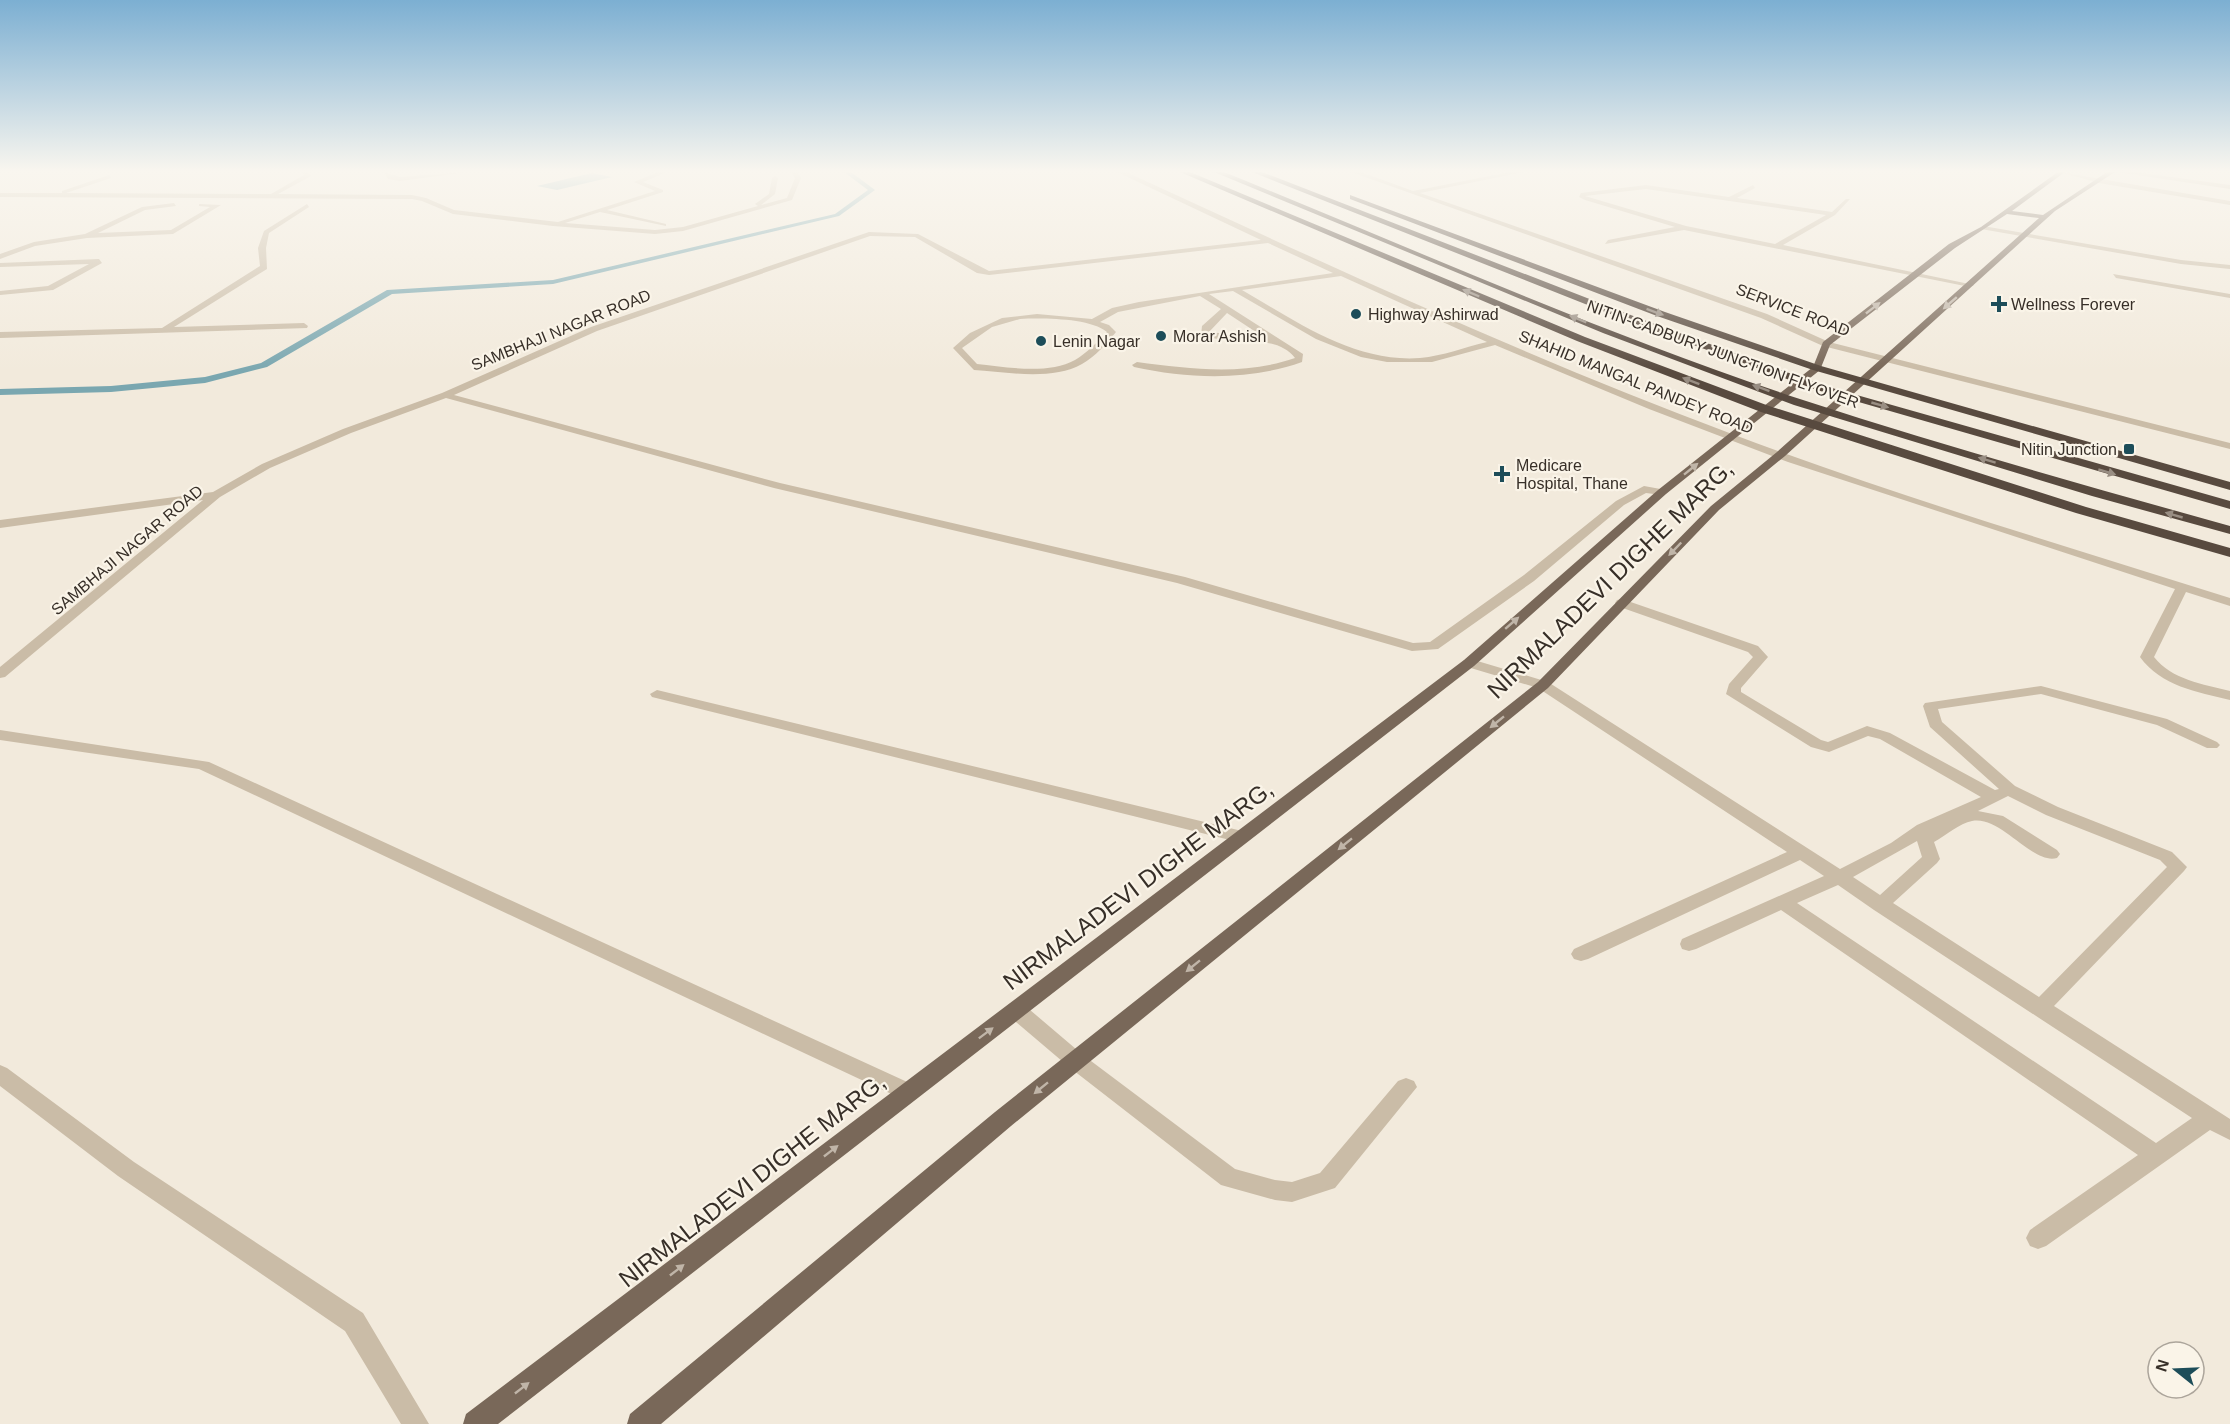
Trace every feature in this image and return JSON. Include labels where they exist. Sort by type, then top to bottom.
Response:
[{"type":"highway","points":[[1342,238],[1624,356],[1765,410],[2081,510],[2230,553]]},
{"type":"highway","name":"NITIN-CADBURY JUNCTION FLYOVER","points":[[1381,238],[1596,326],[1798,402],[2086,490],[2230,530]]},
{"type":"highway","name":"NITIN-CADBURY JUNCTION FLYOVER","points":[[1425,238],[1637,321],[1821,388],[2230,505]]},
{"type":"highway","points":[[1462,238],[1720,335],[1860,382],[2230,486]]},
{"type":"highway","points":[[1624,356],[1672,360],[1699,358],[1708,354],[1718,344],[1720,335]]},
{"type":"main road","points":[[1817,368],[1826,344],[1952,246],[1965,238]]},
{"type":"main road","name":"NIRMALADEVI DIGHE MARG,","points":[[640,1424],[1076,1060],[1543,685],[1715,508],[1781,454],[2020,238]]},
{"type":"main road","name":"NIRMALADEVI DIGHE MARG,","points":[[476,1424],[1469,663],[1662,492],[1817,368]]},
{"type":"street","points":[[1,263],[34,244],[71,238]]},
{"type":"street","points":[[163,330],[264,267],[262,248],[264,238]]},
{"type":"street","name":"SAMBHAJI NAGAR ROAD","points":[[0,674],[216,495],[266,466],[347,430],[445,395],[594,329],[856,238]]},
{"type":"street","name":"SAMBHAJI NAGAR ROAD","points":[[922,238],[980,272],[989,273],[1269,241]]},
{"type":"street","name":"SHAHID MANGAL PANDEY ROAD","points":[[1264,238],[1496,342],[1731,437],[1781,454]]},
{"type":"street","name":"SERVICE ROAD","points":[[1540,238],[1764,316],[1826,344],[2230,446]]},
{"type":"street","points":[[1608,242],[1628,238]]},
{"type":"street","points":[[1738,238],[1970,285]]},
{"type":"street","points":[[1777,246],[1790,238]]},
{"type":"street","points":[[2044,238],[2181,262],[2230,267]]},
{"type":"street","points":[[0,293],[50,288],[99,261],[1,263]]},
{"type":"street","points":[[2181,262],[2230,274]]},
{"type":"street","points":[[1093,322],[1112,332],[1076,364],[1056,368],[974,367],[957,348],[997,320],[1026,314],[1093,322],[1115,310],[1131,306],[1201,293],[1341,274]]},
{"type":"street","points":[[2116,276],[2230,296]]},
{"type":"street","points":[[1235,289],[1322,339],[1369,355],[1398,361],[1414,362],[1496,342]]},
{"type":"street","points":[[1137,365],[1236,374],[1278,369],[1299,360],[1300,356],[1201,293]]},
{"type":"street","points":[[1225,310],[1205,328],[1204,333],[1212,336],[1276,341]]},
{"type":"street","points":[[0,335],[304,326]]},
{"type":"street","points":[[445,395],[778,486],[1180,580],[1412,647],[1433,646],[1529,578],[1620,503],[1644,489],[1662,492]]},
{"type":"street","points":[[1781,454],[1924,505],[2230,602]]},
{"type":"street","points":[[0,524],[216,495]]},
{"type":"street","points":[[2182,587],[2148,657],[2153,666],[2170,677],[2230,696]]},
{"type":"street","points":[[1622,603],[1753,649],[1761,657],[1734,687],[1733,694],[1816,744],[1829,747],[1867,731],[1885,736],[2001,794],[2052,811],[2166,856],[2178,867],[2040,1008]]},
{"type":"street","points":[[1469,663],[1543,685],[2230,1131]]},
{"type":"street","points":[[2001,794],[1935,724],[1930,706],[2041,690],[2162,723],[2212,745]]},
{"type":"street","points":[[657,694],[1242,837]]},
{"type":"street","points":[[0,735],[203,765],[908,1092]]},
{"type":"street","points":[[1880,905],[1931,859],[1925,840],[2001,794]]},
{"type":"street","points":[[1689,944],[1837,878],[1897,847],[1923,829],[1967,813],[1997,820],[2050,854]]},
{"type":"street","points":[[1581,954],[1800,853]]},
{"type":"street","points":[[1782,902],[2155,1155]]},
{"type":"street","points":[[1016,1010],[1076,1060],[1229,1178],[1250,1185],[1292,1192],[1327,1181],[1406,1087]]},
{"type":"street","points":[[0,1074],[126,1169],[354,1322],[416,1424]]},
{"type":"street","points":[[2038,1238],[2210,1118]]},
{"type":"waterway","points":[[0,392],[111,389],[205,380],[264,365],[390,292],[553,282],[738,238]]},
{"type":"place","name":"Wellness Forever","points":[[1999,304]]},
{"type":"place","name":"Highway Ashirwad","points":[[1356,314]]},
{"type":"place","name":"Morar Ashish","points":[[1161,336]]},
{"type":"place","name":"Lenin Nagar","points":[[1041,341]]},
{"type":"place","name":"Nitin Junction","points":[[2129,449]]},
{"type":"place","name":"Medicare Hospital, Thane","points":[[1502,474]]}]
